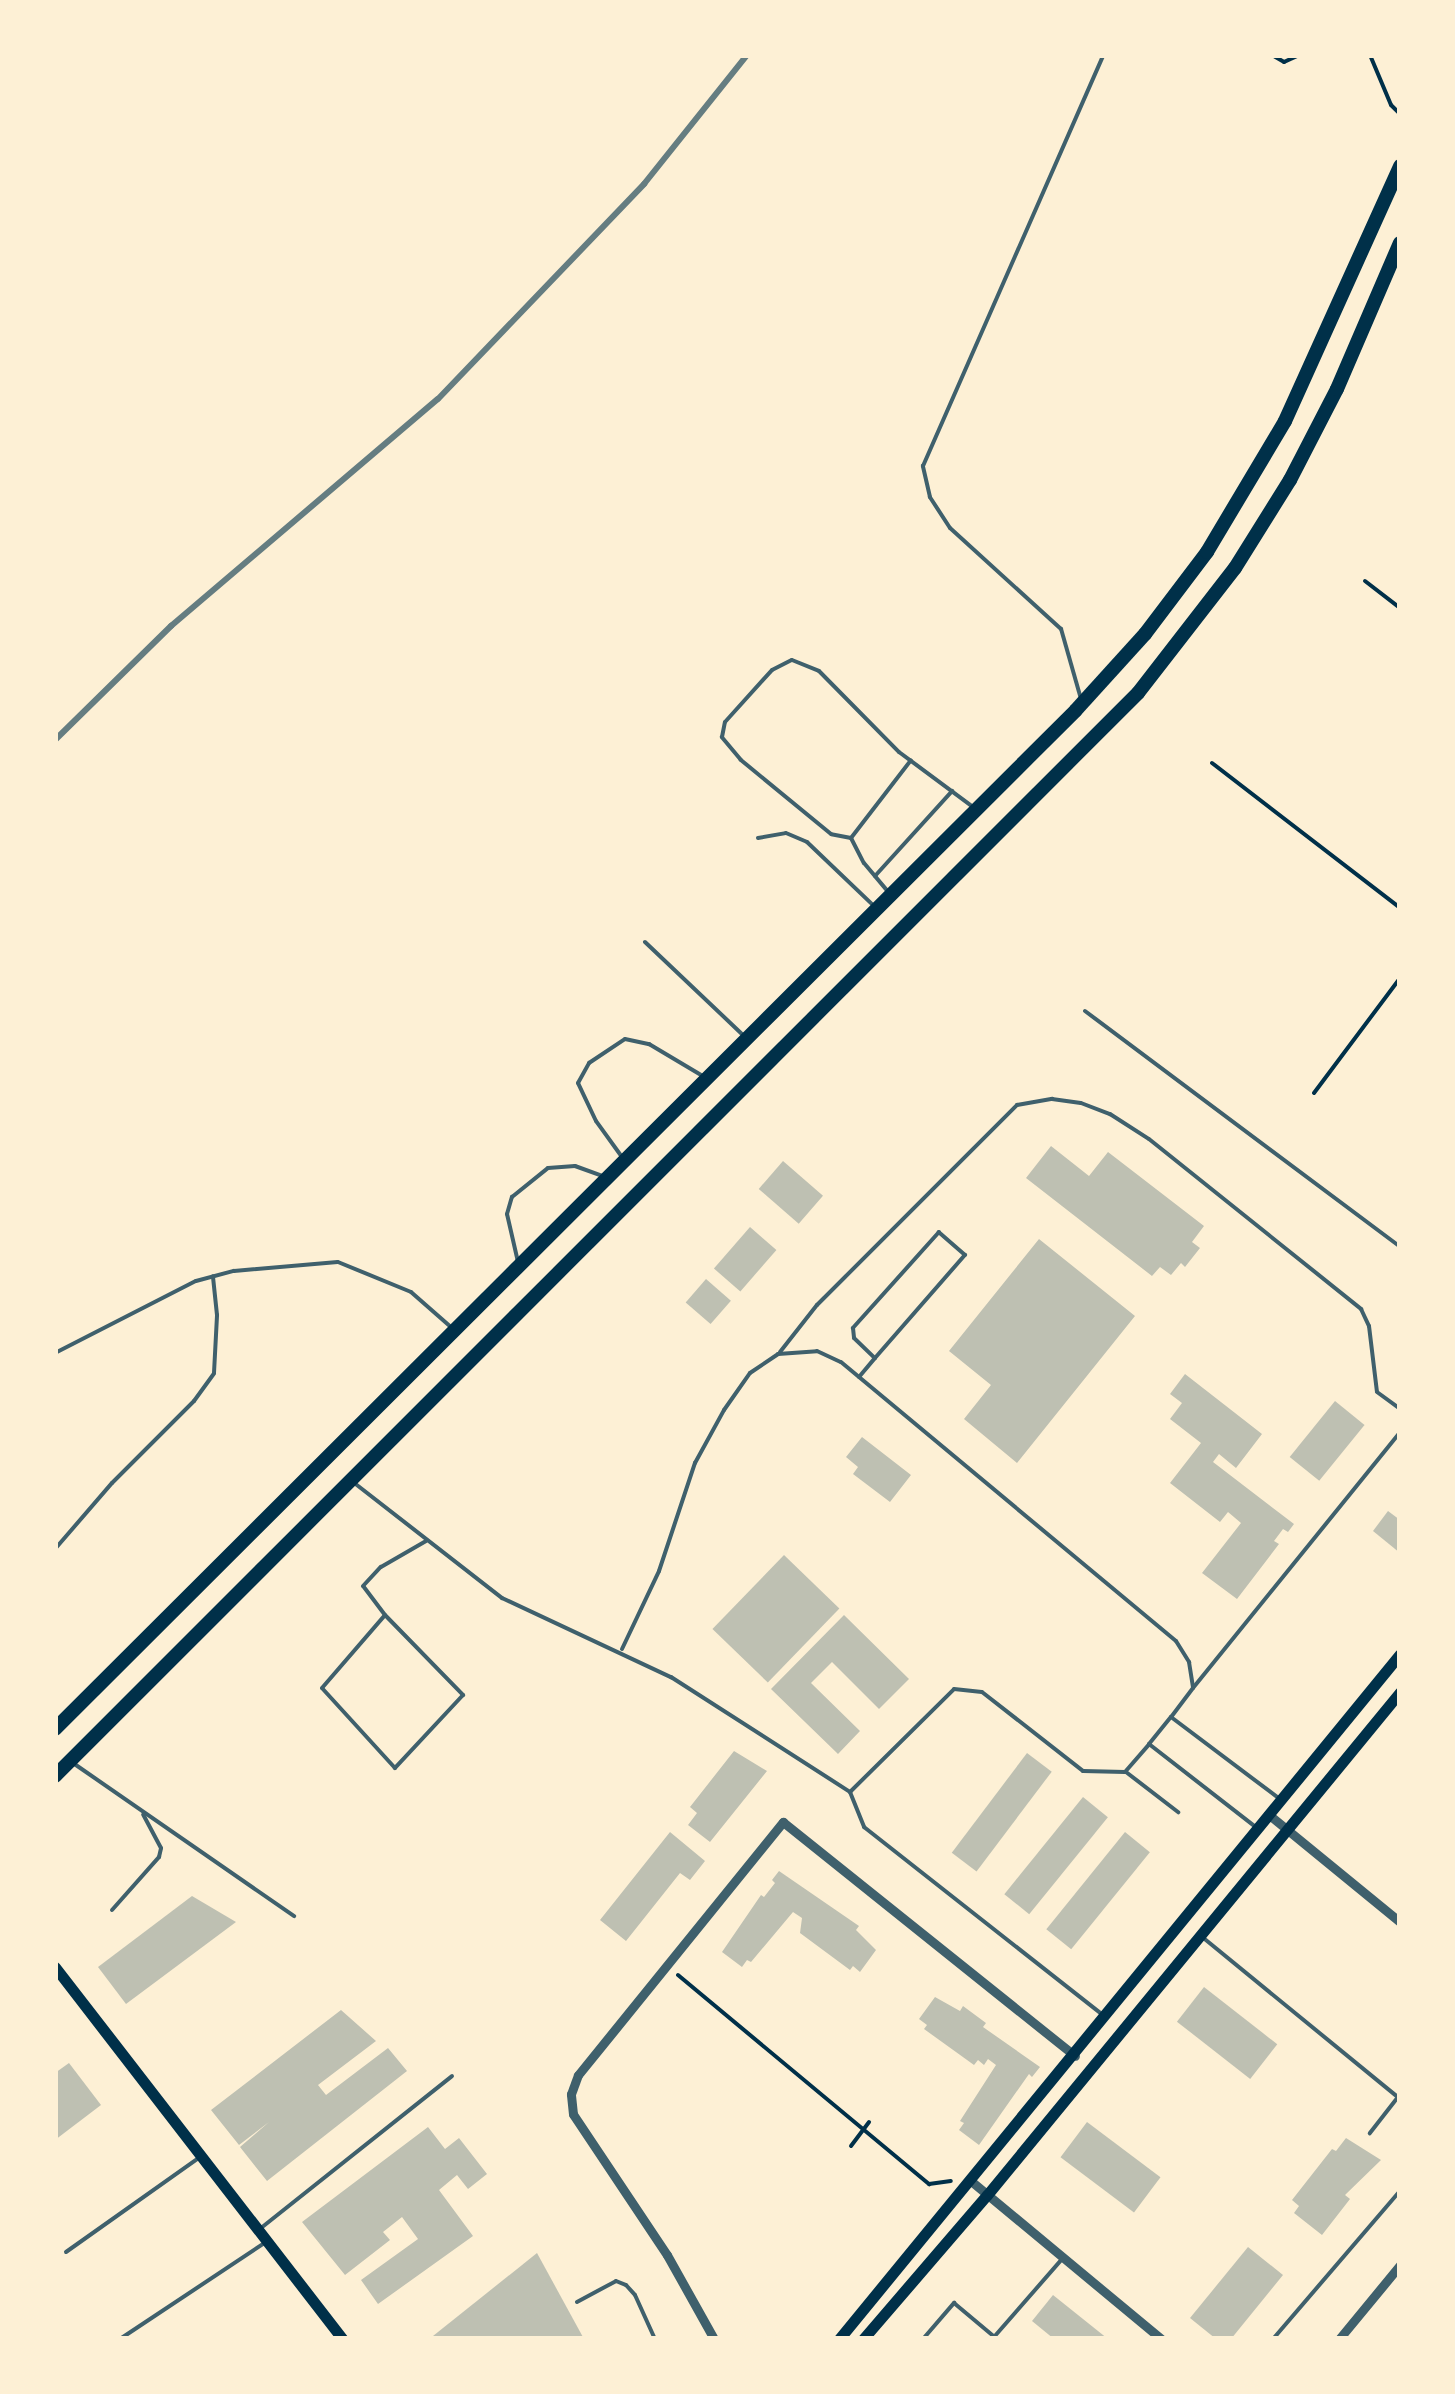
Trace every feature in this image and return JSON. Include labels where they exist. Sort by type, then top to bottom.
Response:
[{"type":"main road","points":[[55,1729],[1082,704],[1176,594],[1261,465],[1308,374],[1400,166]]},
{"type":"main road","points":[[55,1776],[62,1758],[352,1481],[1103,732],[1173,652],[1235,568],[1290,480],[1337,388],[1400,243]]},
{"type":"main road","points":[[839,2339],[1075,2056],[1400,1654]]},
{"type":"main road","points":[[863,2339],[988,2196],[1400,1692]]},
{"type":"main road","points":[[55,1968],[343,2339]]},
{"type":"street","points":[[1268,1814],[1400,1922]]},
{"type":"street","points":[[714,2339],[667,2255],[573,2114],[571,2094],[578,2075],[783,1822],[1075,2056]]},
{"type":"street","points":[[967,2186],[988,2196],[1161,2339]]},
{"type":"street","points":[[1339,2339],[1400,2265]]},
{"type":"lane","points":[[1082,704],[1061,629],[950,528],[930,497],[924,466],[1103,55]]},
{"type":"lane","points":[[890,895],[851,838],[831,834],[741,760],[722,737],[726,722],[772,670],[792,660],[805,662],[856,704],[911,760],[975,809]]},
{"type":"lane","points":[[851,838],[911,760]]},
{"type":"lane","points":[[876,876],[952,792]]},
{"type":"lane","points":[[758,838],[786,833],[808,842],[877,908]]},
{"type":"lane","points":[[645,942],[747,1038]]},
{"type":"lane","points":[[1085,1011],[1400,1247]]},
{"type":"lane","points":[[624,1160],[596,1120],[578,1083],[590,1063],[625,1039],[649,1044],[707,1078]]},
{"type":"lane","points":[[621,1651],[659,1571],[702,1450],[750,1373],[778,1354],[817,1305],[1017,1105],[1052,1100],[1081,1102],[1149,1139],[1361,1309],[1368,1326],[1377,1392],[1400,1409]]},
{"type":"lane","points":[[519,1265],[507,1214],[512,1197],[548,1168],[574,1166],[606,1178]]},
{"type":"lane","points":[[859,1377],[965,1255],[938,1232],[854,1328],[854,1338],[875,1358]]},
{"type":"lane","points":[[55,1352],[150,1301],[213,1276],[338,1262],[411,1292],[454,1330]]},
{"type":"lane","points":[[55,1549],[112,1483],[194,1401],[214,1373],[217,1315],[213,1276]]},
{"type":"lane","points":[[778,1354],[816,1351],[842,1362],[1176,1641],[1188,1662],[1193,1688]]},
{"type":"lane","points":[[1125,1772],[1400,1432]]},
{"type":"lane","points":[[352,1481],[502,1598],[671,1677],[850,1792],[864,1827],[1106,2017]]},
{"type":"lane","points":[[385,1615],[322,1688],[395,1768],[463,1696],[385,1615],[364,1586],[381,1567],[428,1540]]},
{"type":"lane","points":[[850,1792],[954,1689],[982,1692],[1083,1770],[1125,1772],[1178,1812]]},
{"type":"lane","points":[[1171,1717],[1280,1799]]},
{"type":"lane","points":[[1149,1744],[1256,1828]]},
{"type":"lane","points":[[62,1758],[294,1916]]},
{"type":"lane","points":[[112,1910],[159,1857],[161,1848],[140,1810]]},
{"type":"lane","points":[[1201,1936],[1398,2097],[1370,2133]]},
{"type":"lane","points":[[257,2230],[452,2076]]},
{"type":"lane","points":[[66,2252],[200,2157]]},
{"type":"lane","points":[[1273,2339],[1400,2192]]},
{"type":"lane","points":[[120,2339],[266,2242]]},
{"type":"lane","points":[[923,2339],[954,2303],[996,2338],[1063,2258]]},
{"type":"lane","points":[[578,2302],[616,2282],[626,2286],[636,2295],[655,2339]]},
{"type":"path","points":[[1272,55],[1284,62],[1299,55]]},
{"type":"path","points":[[1370,55],[1391,105],[1400,114]]},
{"type":"path","points":[[1365,582],[1400,608]]},
{"type":"path","points":[[1212,763],[1400,908]]},
{"type":"path","points":[[1314,1093],[1400,978]]},
{"type":"path","points":[[666,1964],[929,2184],[948,2179],[967,2186]]},
{"type":"path","points":[[851,2146],[870,2122]]},
{"type":"building","points":[[1051,1146],[1089,1176],[1108,1152],[1204,1226],[1192,1242],[1200,1248],[1185,1267],[1181,1263],[1171,1275],[1160,1267],[1152,1276],[1026,1178]]},
{"type":"building","points":[[783,1161],[823,1196],[799,1224],[759,1189]]},
{"type":"building","points":[[750,1227],[776,1250],[740,1291],[714,1269]]},
{"type":"building","points":[[1039,1239],[1135,1316],[1017,1463],[964,1419],[991,1385],[949,1351]]},
{"type":"building","points":[[706,1279],[731,1301],[711,1324],[686,1302]]},
{"type":"building","points":[[1185,1374],[1262,1434],[1236,1468],[1219,1454],[1213,1462],[1294,1524],[1288,1532],[1283,1529],[1274,1541],[1279,1544],[1237,1599],[1202,1573],[1241,1523],[1228,1512],[1220,1522],[1170,1483],[1201,1443],[1170,1419],[1182,1403],[1170,1394]]},
{"type":"building","points":[[1335,1401],[1365,1425],[1319,1481],[1290,1457]]},
{"type":"building","points":[[862,1437],[911,1475],[890,1502],[853,1474],[858,1467],[846,1457]]},
{"type":"building","points":[[1388,1511],[1400,1520],[1400,1553],[1373,1531]]},
{"type":"building","points":[[784,1555],[839,1608],[768,1683],[712,1629]]},
{"type":"building","points":[[844,1615],[909,1679],[879,1709],[832,1662],[811,1683],[860,1731],[838,1754],[771,1689]]},
{"type":"building","points":[[734,1751],[767,1771],[710,1842],[688,1825],[697,1813],[690,1807]]},
{"type":"building","points":[[1027,1753],[1052,1772],[977,1871],[952,1853]]},
{"type":"building","points":[[1083,1797],[1108,1817],[1029,1914],[1004,1894]]},
{"type":"building","points":[[670,1832],[705,1861],[690,1880],[680,1873],[626,1941],[600,1920]]},
{"type":"building","points":[[1125,1832],[1150,1852],[1071,1949],[1046,1929]]},
{"type":"building","points":[[779,1871],[859,1926],[856,1930],[876,1950],[860,1972],[853,1966],[850,1970],[800,1933],[802,1918],[793,1912],[751,1962],[747,1960],[742,1967],[722,1952],[761,1895],[764,1897],[775,1883],[772,1880]]},
{"type":"building","points":[[192,1896],[236,1922],[126,2004],[98,1967]]},
{"type":"building","points":[[1204,1987],[1277,2044],[1250,2079],[1177,2022]]},
{"type":"building","points":[[935,1997],[960,2011],[963,2006],[986,2023],[983,2027],[1040,2067],[1032,2077],[1029,2074],[979,2145],[959,2130],[964,2123],[960,2121],[996,2065],[988,2059],[984,2065],[978,2060],[974,2065],[924,2029],[927,2025],[919,2019]]},
{"type":"building","points":[[341,2010],[376,2041],[318,2085],[326,2095],[388,2048],[407,2071],[267,2181],[240,2147],[269,2122],[239,2145],[211,2110]]},
{"type":"building","points":[[69,2063],[101,2105],[55,2140],[55,2073]]},
{"type":"building","points":[[1087,2122],[1160,2177],[1134,2213],[1061,2157]]},
{"type":"building","points":[[428,2127],[445,2149],[459,2138],[487,2174],[468,2189],[457,2175],[439,2190],[473,2236],[378,2304],[361,2280],[418,2239],[402,2217],[383,2232],[390,2240],[345,2275],[302,2222]]},
{"type":"building","points":[[1346,2138],[1381,2160],[1345,2195],[1350,2199],[1322,2235],[1294,2213],[1299,2206],[1292,2200],[1332,2149],[1336,2151]]},
{"type":"building","points":[[1248,2247],[1283,2275],[1231,2339],[1216,2339],[1190,2318]]},
{"type":"building","points":[[537,2253],[584,2339],[433,2336]]},
{"type":"building","points":[[1053,2295],[1108,2339],[1054,2339],[1032,2321]]},
{"type":"railway","points":[[55,740],[171,626],[438,399],[644,184],[747,55]]}]
